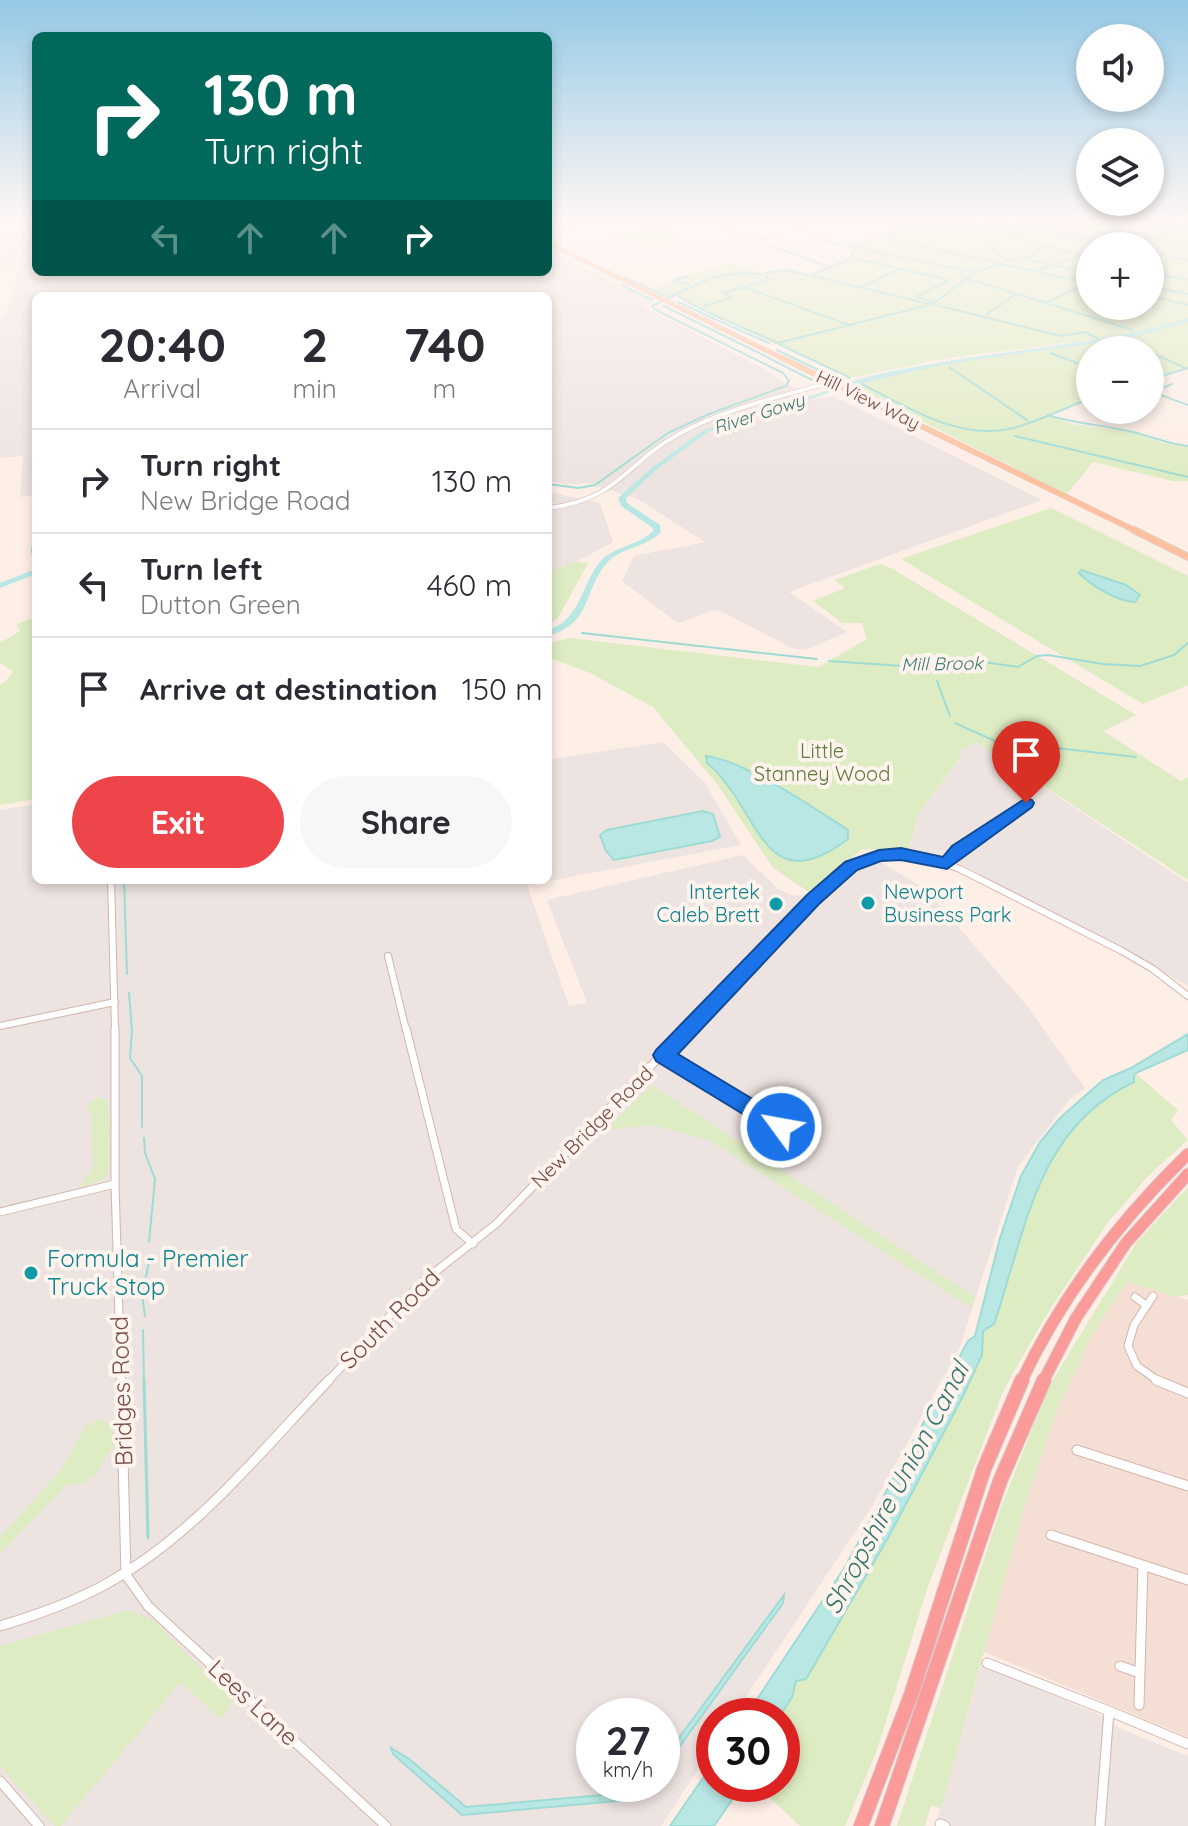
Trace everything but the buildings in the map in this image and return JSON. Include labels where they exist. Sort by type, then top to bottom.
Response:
[{"type":"highway","points":[[861,1826],[905,1715],[964,1528],[1008,1409],[1058,1315],[1098,1254],[1152,1190],[1188,1154]]},
{"type":"highway","points":[[882,1826],[921,1722],[996,1485],[1032,1397],[1070,1326],[1113,1259],[1188,1174]]},
{"type":"main road","name":"Hill View Way","points":[[676,306],[1188,557]]},
{"type":"street","points":[[552,508],[575,506],[601,497],[676,435],[713,418],[831,382]]},
{"type":"street","points":[[713,418],[736,431]]},
{"type":"street","points":[[947,864],[958,850],[1026,803]]},
{"type":"street","name":"New Bridge Road","points":[[473,1244],[664,1055],[813,900],[851,866],[879,855],[901,854],[947,864],[1122,951],[1153,969],[1188,996]]},
{"type":"street","name":"Bridges Road","points":[[111,884],[115,1184],[126,1575]]},
{"type":"street","points":[[388,956],[456,1229],[473,1244]]},
{"type":"street","points":[[0,1026],[115,1002]]},
{"type":"street","points":[[664,1055],[781,1127]]},
{"type":"street","points":[[0,1212],[115,1184]]},
{"type":"street","name":"South Road","points":[[126,1575],[168,1544],[204,1511],[421,1283],[473,1244]]},
{"type":"street","points":[[1153,1296],[1129,1337],[1131,1356],[1149,1376],[1188,1393]]},
{"type":"street","points":[[1135,1297],[1147,1306]]},
{"type":"street","points":[[1077,1450],[1188,1486]]},
{"type":"street","points":[[1051,1535],[1188,1580]]},
{"type":"street","points":[[1139,1705],[1143,1566]]},
{"type":"street","points":[[0,1626],[77,1600],[126,1575]]},
{"type":"street","name":"Lees Lane","points":[[126,1575],[148,1606],[386,1826]]},
{"type":"street","points":[[987,1663],[1188,1744]]},
{"type":"street","points":[[1120,1666],[1140,1673]]},
{"type":"street","points":[[1100,1826],[1109,1711]]},
{"type":"street","points":[[0,1781],[39,1826]]},
{"type":"shaded area","points":[[10,306],[32,306],[32,496],[20,497],[23,456],[0,458],[0,323]]},
{"type":"shaded area","points":[[552,306],[642,306],[774,374],[781,381],[820,399],[833,396],[1042,500],[789,592],[847,632],[805,650],[792,648],[715,610],[678,623],[622,581],[634,556],[705,542],[638,499],[587,483],[552,481]]},
{"type":"shaded area","points":[[552,493],[600,503],[613,542],[576,562],[552,571]]},
{"type":"shaded area","points":[[663,742],[704,782],[741,845],[552,880],[552,759]]},
{"type":"shaded area","points":[[976,742],[1188,883],[1188,986],[961,864],[908,851],[918,814],[962,757],[956,754]]},
{"type":"shaded area","points":[[32,805],[32,884],[532,884],[527,885],[569,1006],[587,1003],[547,900],[743,855],[778,889],[793,896],[810,893],[824,899],[853,870],[881,862],[926,890],[1028,1007],[1085,1088],[1070,1099],[1018,1166],[960,1347],[873,1505],[745,1698],[696,1698],[696,1773],[680,1797],[680,1698],[576,1698],[576,1802],[677,1802],[661,1826],[0,1826],[0,810]]},
{"type":"shaded area","points":[[1127,1282],[1188,1300],[1188,1737],[984,1652],[1026,1500],[1059,1405],[1094,1331]]},
{"type":"shaded area","points":[[981,1665],[1188,1756],[1188,1826],[935,1826]]},
{"type":"green space","points":[[697,306],[1076,306],[1076,320],[1164,320],[1164,306],[1188,306],[1188,368],[1164,376],[1164,336],[1076,336],[1076,342],[942,359],[850,378]]},
{"type":"green space","points":[[1076,345],[1076,404],[1047,415],[1072,424],[1134,432],[1162,443],[1188,446],[1188,481],[1173,481],[1093,462],[1067,494],[849,385],[938,364]]},
{"type":"green space","points":[[1051,508],[1188,576],[1188,685],[1143,704],[901,559]]},
{"type":"green space","points":[[576,562],[588,563],[558,618],[552,622],[552,571]]},
{"type":"green space","name":"Little Stanney Wood","points":[[880,564],[891,568],[1136,715],[1103,731],[1181,781],[1188,777],[1188,880],[976,742],[957,753],[962,756],[918,814],[908,851],[862,849],[810,893],[773,868],[717,784],[653,707],[590,673],[552,659],[552,643],[569,638],[818,667],[867,639],[862,623],[842,623],[813,601],[845,588],[834,580]]},
{"type":"green space","points":[[32,618],[32,800],[0,805],[0,685],[13,671],[0,663],[0,643],[20,631],[16,624]]},
{"type":"green space","points":[[1135,1073],[1178,1110],[1171,1120],[1188,1140],[1151,1173],[1108,1222],[1047,1314],[1004,1389],[928,1586],[877,1750],[845,1826],[800,1826],[774,1802],[800,1802],[800,1698],[791,1698],[796,1681],[806,1679],[888,1538],[977,1367],[983,1331],[994,1324],[1038,1184],[1077,1125],[1103,1102],[1134,1083]]},
{"type":"green space","points":[[652,1085],[975,1297],[970,1307],[709,1140],[653,1125],[606,1130]]},
{"type":"green space","points":[[98,1097],[107,1100],[110,1166],[100,1181],[80,1187],[93,1169],[91,1113],[87,1110],[88,1105]]},
{"type":"green space","points":[[1188,1187],[1188,1295],[1177,1297],[1127,1282],[1094,1331],[1059,1405],[1026,1500],[941,1808],[931,1806],[925,1826],[897,1826],[1000,1510],[1048,1388],[1137,1242]]},
{"type":"green space","points":[[96,1420],[104,1420],[114,1426],[114,1444],[96,1474],[83,1483],[67,1485],[0,1554],[0,1537],[59,1472],[86,1426]]},
{"type":"green space","points":[[128,1610],[152,1619],[234,1701],[220,1719],[181,1682],[61,1826],[55,1826],[0,1764],[0,1646]]},
{"type":"water","points":[[1081,570],[1126,585],[1140,595],[1135,602],[1112,596],[1084,578],[1079,573]]},
{"type":"water","points":[[706,756],[741,767],[779,787],[848,830],[848,839],[819,856],[797,861],[779,855],[765,842],[725,781],[707,763]]},
{"type":"water","points":[[703,811],[713,814],[720,837],[712,841],[614,860],[606,851],[600,835],[607,830]]},
{"type":"water","name":"Shropshire Union Canal","points":[[1188,1034],[1188,1050],[1134,1075],[1134,1082],[1103,1101],[1078,1124],[1058,1150],[1029,1210],[994,1324],[983,1331],[982,1355],[888,1538],[806,1679],[796,1681],[791,1698],[758,1698],[845,1567],[968,1341],[975,1336],[1000,1238],[1021,1176],[1040,1142],[1060,1118],[1103,1080],[1131,1068]]},
{"type":"water","points":[[784,1595],[783,1603],[715,1698],[708,1698]]},
{"type":"water","points":[[696,1715],[696,1724],[680,1746],[680,1737]]},
{"type":"water","points":[[391,1748],[408,1758],[466,1807],[576,1797],[576,1802],[606,1802],[462,1815],[393,1754]]},
{"type":"water","points":[[696,1788],[696,1802],[731,1802],[714,1826],[670,1826]]},
{"type":"waterway","points":[[552,485],[578,488],[595,485],[668,433],[709,414],[786,386],[789,381],[783,373],[652,306]]},
{"type":"waterway","points":[[664,306],[759,353]]},
{"type":"waterway","points":[[687,306],[700,312]]},
{"type":"waterway","points":[[696,306],[705,311]]},
{"type":"waterway","points":[[797,306],[849,325]]},
{"type":"waterway","points":[[707,312],[778,343],[924,306]]},
{"type":"waterway","points":[[941,306],[1061,336],[1085,332],[1093,336]]},
{"type":"waterway","points":[[987,314],[998,306]]},
{"type":"waterway","points":[[1057,306],[1133,330]]},
{"type":"waterway","points":[[701,313],[769,343]]},
{"type":"waterway","name":"River Gowy","points":[[845,386],[934,365],[1128,336],[1188,320]]},
{"type":"waterway","points":[[779,344],[850,378]]},
{"type":"waterway","points":[[777,350],[841,381]]},
{"type":"waterway","points":[[1051,353],[1076,363]]},
{"type":"waterway","points":[[761,354],[812,380]]},
{"type":"waterway","points":[[1164,358],[1185,368]]},
{"type":"waterway","points":[[949,367],[1027,420]]},
{"type":"waterway","points":[[1164,376],[1188,368]]},
{"type":"waterway","points":[[858,382],[930,418],[969,430],[1009,429],[1049,415]]},
{"type":"waterway","points":[[1164,387],[1172,384]]},
{"type":"waterway","name":"River Gowy","points":[[552,632],[569,623],[576,615],[597,573],[609,557],[645,541],[657,532],[657,527],[624,504],[622,498],[655,468],[706,431],[837,389]]},
{"type":"waterway","points":[[1164,396],[1188,405]]},
{"type":"waterway","points":[[1049,415],[1076,405]]},
{"type":"waterway","points":[[1049,415],[1188,446]]},
{"type":"waterway","points":[[1015,436],[1188,477]]},
{"type":"waterway","name":"River Gowy","points":[[0,586],[32,573]]},
{"type":"waterway","name":"Mill Brook","points":[[582,633],[817,659]]},
{"type":"waterway","name":"Mill Brook","points":[[829,661],[932,668],[977,661],[1018,667],[1037,656],[1048,655],[1103,664],[1140,666],[1174,655],[1188,643]]},
{"type":"waterway","points":[[937,681],[950,716]]},
{"type":"waterway","points":[[955,723],[995,741],[1136,757]]},
{"type":"waterway","points":[[124,884],[127,974]]},
{"type":"waterway","points":[[129,993],[132,1031],[130,1058],[142,1076],[142,1127]]},
{"type":"waterway","points":[[144,1138],[145,1153],[155,1179],[149,1242]]},
{"type":"waterway","points":[[145,1316],[142,1295],[149,1262]]},
{"type":"waterway","points":[[143,1330],[144,1382]]},
{"type":"waterway","points":[[144,1380],[148,1538]]},
{"type":"place","name":"Newport Business Park","points":[[868,903]]},
{"type":"place","name":"Intertek Caleb Brett","points":[[776,904]]},
{"type":"place","name":"Formula - Premier Truck Stop","points":[[31,1273]]},
{"type":"route","points":[[781,1127],[664,1055],[813,900],[851,866],[879,855],[901,854],[927,857],[947,864],[958,850],[1026,803]]}]
